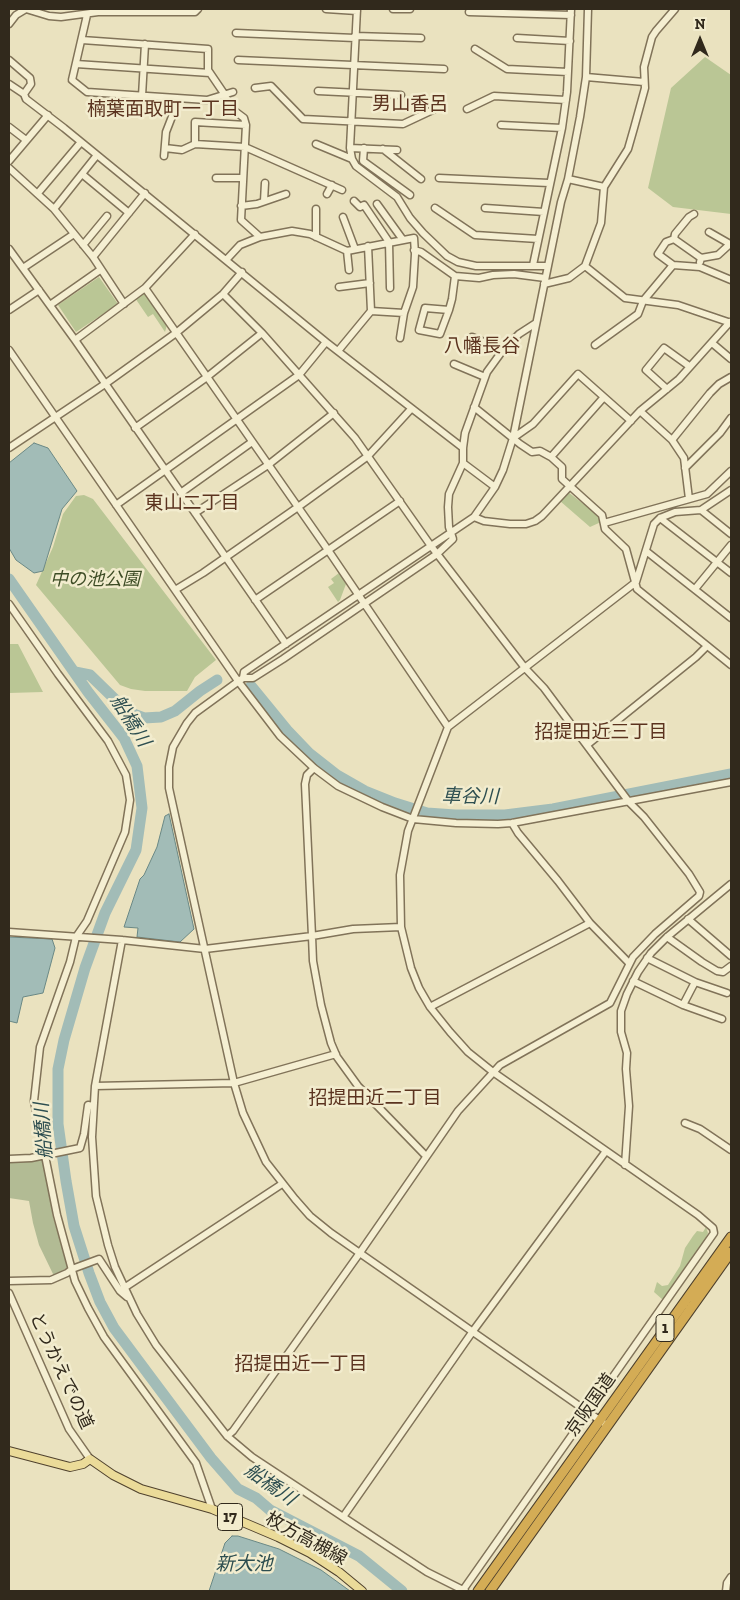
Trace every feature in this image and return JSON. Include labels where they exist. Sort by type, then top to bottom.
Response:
[{"type":"highway","name":"京阪国道","points":[[490,1591],[731,1236]]},
{"type":"highway","name":"京阪国道","points":[[478,1591],[731,1252]]},
{"type":"main road","points":[[9,1451],[70,1466],[83,1464],[90,1459]]},
{"type":"main road","name":"枚方高槻線","points":[[90,1459],[141,1489],[212,1509],[278,1537],[310,1553],[339,1572],[362,1591]]},
{"type":"street","points":[[9,24],[15,12],[26,9],[61,18],[87,15],[99,10],[195,12],[198,9]]},
{"type":"street","points":[[326,9],[357,10],[350,148],[352,160]]},
{"type":"street","points":[[393,9],[410,9]]},
{"type":"street","points":[[241,680],[244,672],[448,534],[452,534],[474,517],[495,487],[503,470],[513,438],[580,118],[586,77],[588,9]]},
{"type":"street","points":[[414,250],[421,252],[455,276],[479,278],[514,274],[545,281],[569,278],[585,266],[601,223],[604,187],[628,149],[645,88],[644,67],[652,38],[675,9]]},
{"type":"street","points":[[469,12],[571,12],[566,100],[562,128],[533,265]]},
{"type":"street","points":[[87,15],[72,80],[87,92],[208,100],[233,92]]},
{"type":"street","points":[[236,33],[422,38]]},
{"type":"street","points":[[517,38],[570,41]]},
{"type":"street","points":[[82,40],[208,49],[208,70],[225,95],[232,110],[244,118],[246,125],[241,220],[260,237]]},
{"type":"street","points":[[142,96],[145,44]]},
{"type":"street","points":[[475,49],[507,68],[568,72]]},
{"type":"street","points":[[9,60],[30,78],[31,84],[24,94]]},
{"type":"street","points":[[238,60],[444,69]]},
{"type":"street","points":[[76,64],[210,73]]},
{"type":"street","points":[[586,77],[644,82]]},
{"type":"street","points":[[9,84],[24,94],[26,99],[145,193],[326,342],[463,448]]},
{"type":"street","points":[[255,88],[270,86],[279,92],[303,119],[403,124],[437,108]]},
{"type":"street","points":[[318,91],[401,95]]},
{"type":"street","points":[[467,110],[494,96],[566,100]]},
{"type":"street","points":[[164,156],[166,132],[175,98]]},
{"type":"street","points":[[9,161],[48,116]]},
{"type":"street","points":[[195,144],[195,122],[246,125]]},
{"type":"street","points":[[502,125],[562,128]]},
{"type":"street","points":[[9,127],[26,140]]},
{"type":"street","points":[[38,192],[81,142]]},
{"type":"street","points":[[165,148],[182,150],[195,144],[245,147],[342,190]]},
{"type":"street","points":[[316,144],[352,160],[363,172],[397,197],[410,218],[447,256],[458,262],[476,266],[548,266]]},
{"type":"street","points":[[350,148],[397,150]]},
{"type":"street","points":[[364,148],[363,161],[410,195]]},
{"type":"street","points":[[383,149],[422,179]]},
{"type":"street","points":[[54,209],[97,155]]},
{"type":"street","points":[[9,168],[38,192],[54,209],[93,258],[124,304]]},
{"type":"street","points":[[82,174],[129,212]]},
{"type":"street","points":[[216,178],[243,178]]},
{"type":"street","points":[[439,178],[549,183]]},
{"type":"street","points":[[568,179],[604,187]]},
{"type":"street","points":[[264,201],[265,183]]},
{"type":"street","points":[[328,194],[332,185]]},
{"type":"street","points":[[93,258],[145,193]]},
{"type":"street","points":[[241,206],[257,204],[286,194]]},
{"type":"street","points":[[354,200],[360,206],[364,205],[389,242],[390,288]]},
{"type":"street","points":[[377,204],[403,240]]},
{"type":"street","points":[[435,208],[474,236],[538,239]]},
{"type":"street","points":[[485,208],[544,212]]},
{"type":"street","points":[[316,209],[316,237]]},
{"type":"street","points":[[674,239],[675,234],[689,217],[694,214]]},
{"type":"street","points":[[83,246],[107,216]]},
{"type":"street","points":[[343,217],[355,249]]},
{"type":"street","points":[[226,260],[240,245],[260,237],[292,231],[316,237],[347,251],[414,238],[413,287],[404,313],[400,338]]},
{"type":"street","points":[[674,239],[700,258],[718,255],[730,244],[709,232]]},
{"type":"street","points":[[23,268],[74,234]]},
{"type":"street","points":[[75,340],[145,288],[195,234]]},
{"type":"street","points":[[674,239],[666,242],[658,254],[673,265],[700,267],[731,280]]},
{"type":"street","points":[[338,351],[371,310],[368,246]]},
{"type":"street","points":[[9,251],[75,340],[286,644]]},
{"type":"street","points":[[347,251],[348,270]]},
{"type":"street","points":[[700,258],[700,267]]},
{"type":"street","points":[[595,345],[638,314],[643,301],[673,265]]},
{"type":"street","points":[[474,517],[484,521],[526,524],[542,516],[630,421],[678,379],[730,323],[678,305],[625,298],[585,266]]},
{"type":"street","points":[[50,305],[100,270]]},
{"type":"street","points":[[9,448],[105,384],[176,332],[223,294],[242,272]]},
{"type":"street","points":[[449,310],[425,308],[419,330],[440,334],[449,310],[452,299],[455,276]]},
{"type":"street","points":[[339,287],[370,283]]},
{"type":"street","points":[[145,288],[328,550],[448,727]]},
{"type":"street","points":[[9,310],[39,290]]},
{"type":"street","points":[[223,294],[262,333],[334,413],[368,456],[436,554],[525,668],[544,688],[620,790],[683,867],[700,892],[699,896],[655,934],[629,963],[610,1003],[500,1065],[458,1111],[359,1254],[233,1431],[227,1436]]},
{"type":"street","points":[[371,310],[404,313]]},
{"type":"street","points":[[536,322],[519,334],[503,350],[485,377],[474,407],[463,448],[464,462],[449,494],[449,528],[453,539],[436,554],[253,678],[241,680],[195,713],[187,722],[173,747],[169,767],[169,788],[234,1083],[243,1113],[266,1162],[310,1216],[359,1254],[604,1423]]},
{"type":"street","points":[[135,428],[207,377],[262,333]]},
{"type":"street","points":[[472,336],[503,350]]},
{"type":"street","points":[[116,505],[299,375],[326,342]]},
{"type":"street","points":[[712,343],[731,359]]},
{"type":"street","points":[[667,389],[646,370],[664,348],[689,366]]},
{"type":"street","points":[[9,350],[175,590],[280,736],[314,768],[338,786],[352,794],[414,816],[456,823],[512,823],[731,782]]},
{"type":"street","points":[[454,364],[485,377]]},
{"type":"street","points":[[513,438],[532,424],[578,374],[630,421]]},
{"type":"street","points":[[672,440],[710,393],[719,384],[731,377]]},
{"type":"street","points":[[551,457],[604,397]]},
{"type":"street","points":[[474,407],[532,452],[540,450],[562,467],[562,478],[602,516],[605,529],[626,549],[638,589],[731,665]]},
{"type":"street","points":[[175,590],[203,573],[368,456],[411,409]]},
{"type":"street","points":[[640,411],[672,440],[684,458],[690,499]]},
{"type":"street","points":[[195,513],[268,464],[334,413]]},
{"type":"street","points":[[685,468],[720,433],[731,418]]},
{"type":"street","points":[[182,492],[252,442]]},
{"type":"street","points":[[464,462],[495,487]]},
{"type":"street","points":[[604,523],[707,494],[731,471]]},
{"type":"street","points":[[122,940],[95,1086],[92,1136],[96,1196],[108,1245],[128,1297],[156,1345],[227,1436],[252,1457],[427,1572],[464,1591],[712,1237],[713,1228],[698,1215],[493,1072],[468,1052],[430,1007],[419,988],[411,968],[401,927],[400,875],[408,831],[448,727],[636,582],[654,524],[660,518],[676,512],[701,510],[731,492]]},
{"type":"street","points":[[255,600],[400,501]]},
{"type":"street","points":[[701,510],[731,534]]},
{"type":"street","points":[[660,518],[731,573]]},
{"type":"street","points":[[695,590],[731,545]]},
{"type":"street","points":[[646,551],[731,618]]},
{"type":"street","points":[[9,604],[108,741],[126,775],[129,790],[129,814],[125,832],[79,937],[40,1047],[34,1101],[47,1154],[57,1215],[73,1269],[74,1281],[104,1337],[196,1463],[212,1509]]},
{"type":"street","points":[[587,745],[696,658],[707,646]]},
{"type":"street","points":[[314,768],[308,775],[305,784],[312,936],[321,1004],[331,1043],[336,1054],[358,1086],[426,1156]]},
{"type":"street","points":[[512,823],[518,834],[558,881],[590,923],[629,963]]},
{"type":"street","points":[[625,1165],[629,1105],[626,1069],[627,1053],[621,1032],[621,1011],[633,981],[647,958],[667,937],[731,884]]},
{"type":"street","points":[[688,919],[731,956]]},
{"type":"street","points":[[430,1007],[590,923]]},
{"type":"street","points":[[9,932],[122,940],[205,949],[353,929],[401,927]]},
{"type":"street","points":[[667,937],[717,971],[723,972],[731,966]]},
{"type":"street","points":[[647,958],[695,982],[726,993]]},
{"type":"street","points":[[633,981],[683,1005],[722,1019]]},
{"type":"street","points":[[683,1005],[695,982]]},
{"type":"street","points":[[95,1086],[234,1083],[336,1054]]},
{"type":"street","points":[[9,1159],[31,1158],[80,1148],[88,1105],[93,1106]]},
{"type":"street","points":[[685,1123],[700,1129],[731,1150]]},
{"type":"street","points":[[343,1517],[473,1331],[606,1151]]},
{"type":"street","points":[[124,1288],[282,1184]]},
{"type":"street","points":[[9,1280],[51,1280],[99,1259],[120,1291],[126,1298],[128,1297]]},
{"type":"street","name":"とうかえでの道","points":[[9,1293],[69,1429],[90,1459]]},
{"type":"street","points":[[726,1591],[730,1581]]},
{"type":"green space","points":[[705,57],[731,75],[731,214],[673,207],[648,188],[671,88]]},
{"type":"green space","points":[[99,277],[118,304],[76,332],[58,305]]},
{"type":"green space","points":[[143,292],[167,325],[165,332],[153,314],[148,317],[135,298]]},
{"type":"green space","points":[[568,492],[599,516],[601,522],[590,527],[560,501]]},
{"type":"green space","name":"中の池公園","points":[[84,495],[93,499],[216,660],[195,677],[187,691],[145,691],[120,685],[36,585],[53,547],[63,514],[76,496]]},
{"type":"green space","points":[[339,573],[346,584],[338,602],[328,587],[334,583],[331,579]]},
{"type":"green space","points":[[9,644],[18,644],[43,692],[9,693]]},
{"type":"green space","points":[[43,1157],[53,1217],[68,1267],[54,1276],[39,1245],[29,1201],[9,1198],[9,1161]]},
{"type":"green space","points":[[706,1227],[708,1233],[705,1240],[663,1300],[654,1292],[657,1282],[662,1286],[668,1285],[680,1266],[685,1248],[697,1231],[703,1232]]},
{"type":"water","points":[[34,443],[48,448],[77,491],[62,509],[43,571],[34,573],[16,560],[9,548],[9,463]]},
{"type":"water","points":[[169,814],[194,929],[180,942],[137,937],[138,928],[124,927],[140,879],[144,875],[157,847],[165,816]]},
{"type":"water","points":[[9,937],[52,939],[55,948],[43,993],[23,997],[17,1023],[9,1021]]},
{"type":"water","name":"新大池","points":[[232,1536],[238,1536],[279,1549],[321,1570],[350,1591],[209,1591],[225,1543]]},
{"type":"waterway","name":"船橋川","points":[[9,579],[88,692],[124,738],[137,766],[142,808],[136,850],[105,913],[85,968],[64,1040],[58,1069],[58,1124],[74,1226],[100,1302],[114,1328],[211,1458],[238,1489],[256,1498],[270,1510],[359,1556],[402,1591]]},
{"type":"waterway","name":"車谷川","points":[[75,672],[90,675],[128,712],[144,718],[161,717],[175,711],[217,680]]},
{"type":"waterway","name":"車谷川","points":[[251,686],[287,730],[309,753],[337,775],[365,791],[427,813],[505,815],[553,809],[731,774]]},
{"type":"district","name":"男山香呂","points":[[410,105]]},
{"type":"district","name":"楠葉面取町一丁目","points":[[163,110]]},
{"type":"district","name":"八幡長谷","points":[[482,347]]},
{"type":"district","name":"東山二丁目","points":[[192,504]]},
{"type":"district","name":"招提田近三丁目","points":[[601,733]]},
{"type":"district","name":"招提田近二丁目","points":[[375,1099]]},
{"type":"district","name":"招提田近一丁目","points":[[301,1365]]}]
